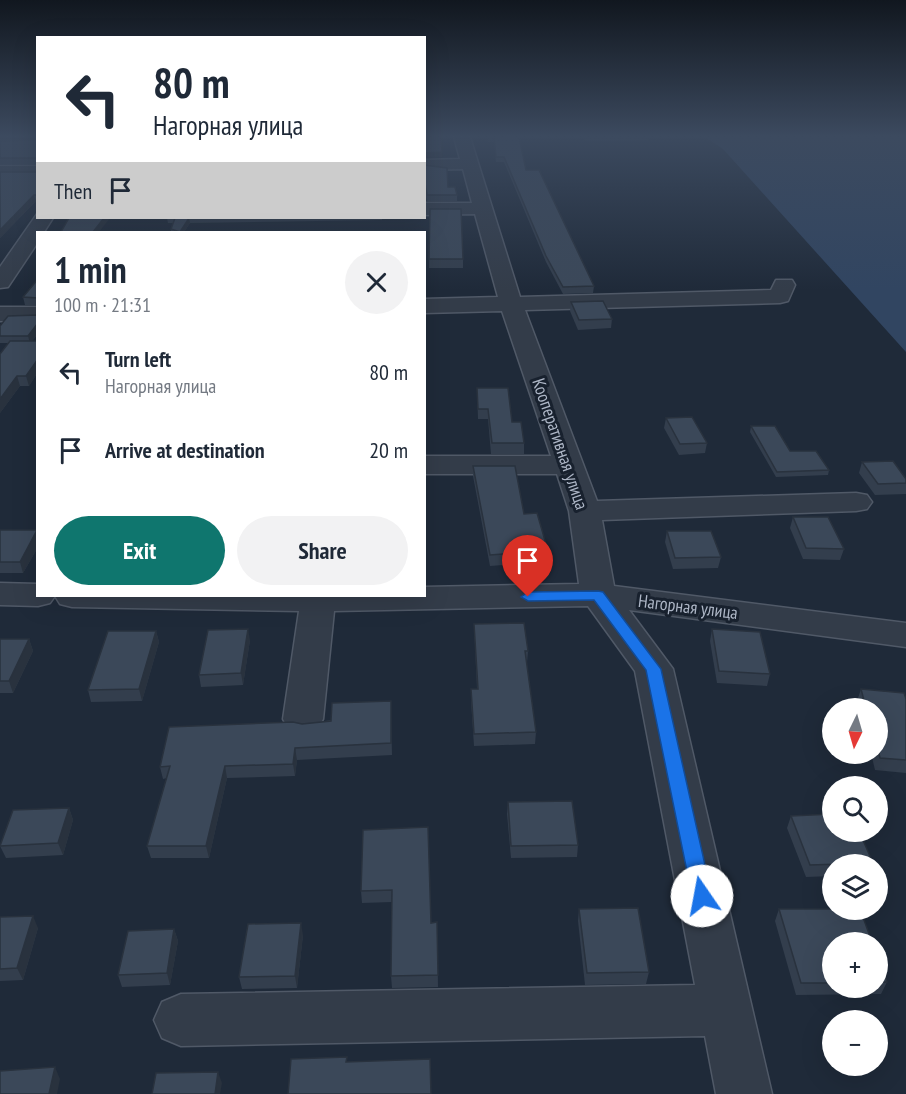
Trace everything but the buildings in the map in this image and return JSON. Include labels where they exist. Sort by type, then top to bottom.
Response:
[{"type":"street","name":"Кооперативная улица","points":[[477,188],[510,304],[585,511],[598,595],[654,669],[744,1094]]},
{"type":"street","points":[[426,209],[483,208]]},
{"type":"street","points":[[11,234],[39,225]]},
{"type":"street","points":[[0,282],[39,225]]},
{"type":"street","points":[[426,306],[780,296],[784,285]]},
{"type":"street","points":[[0,314],[36,314]]},
{"type":"street","points":[[426,465],[567,465]]},
{"type":"street","points":[[585,511],[856,502]]},
{"type":"street","points":[[0,594],[36,595]]},
{"type":"street","name":"Нагорная улица","points":[[134,597],[318,600],[598,595],[906,635]]},
{"type":"street","points":[[303,719],[318,600]]},
{"type":"street","points":[[181,1020],[726,1010]]},
{"type":"water","points":[[758,188],[906,188],[906,352]]},
{"type":"route","points":[[528,597],[598,595],[654,669],[702,896]]}]
